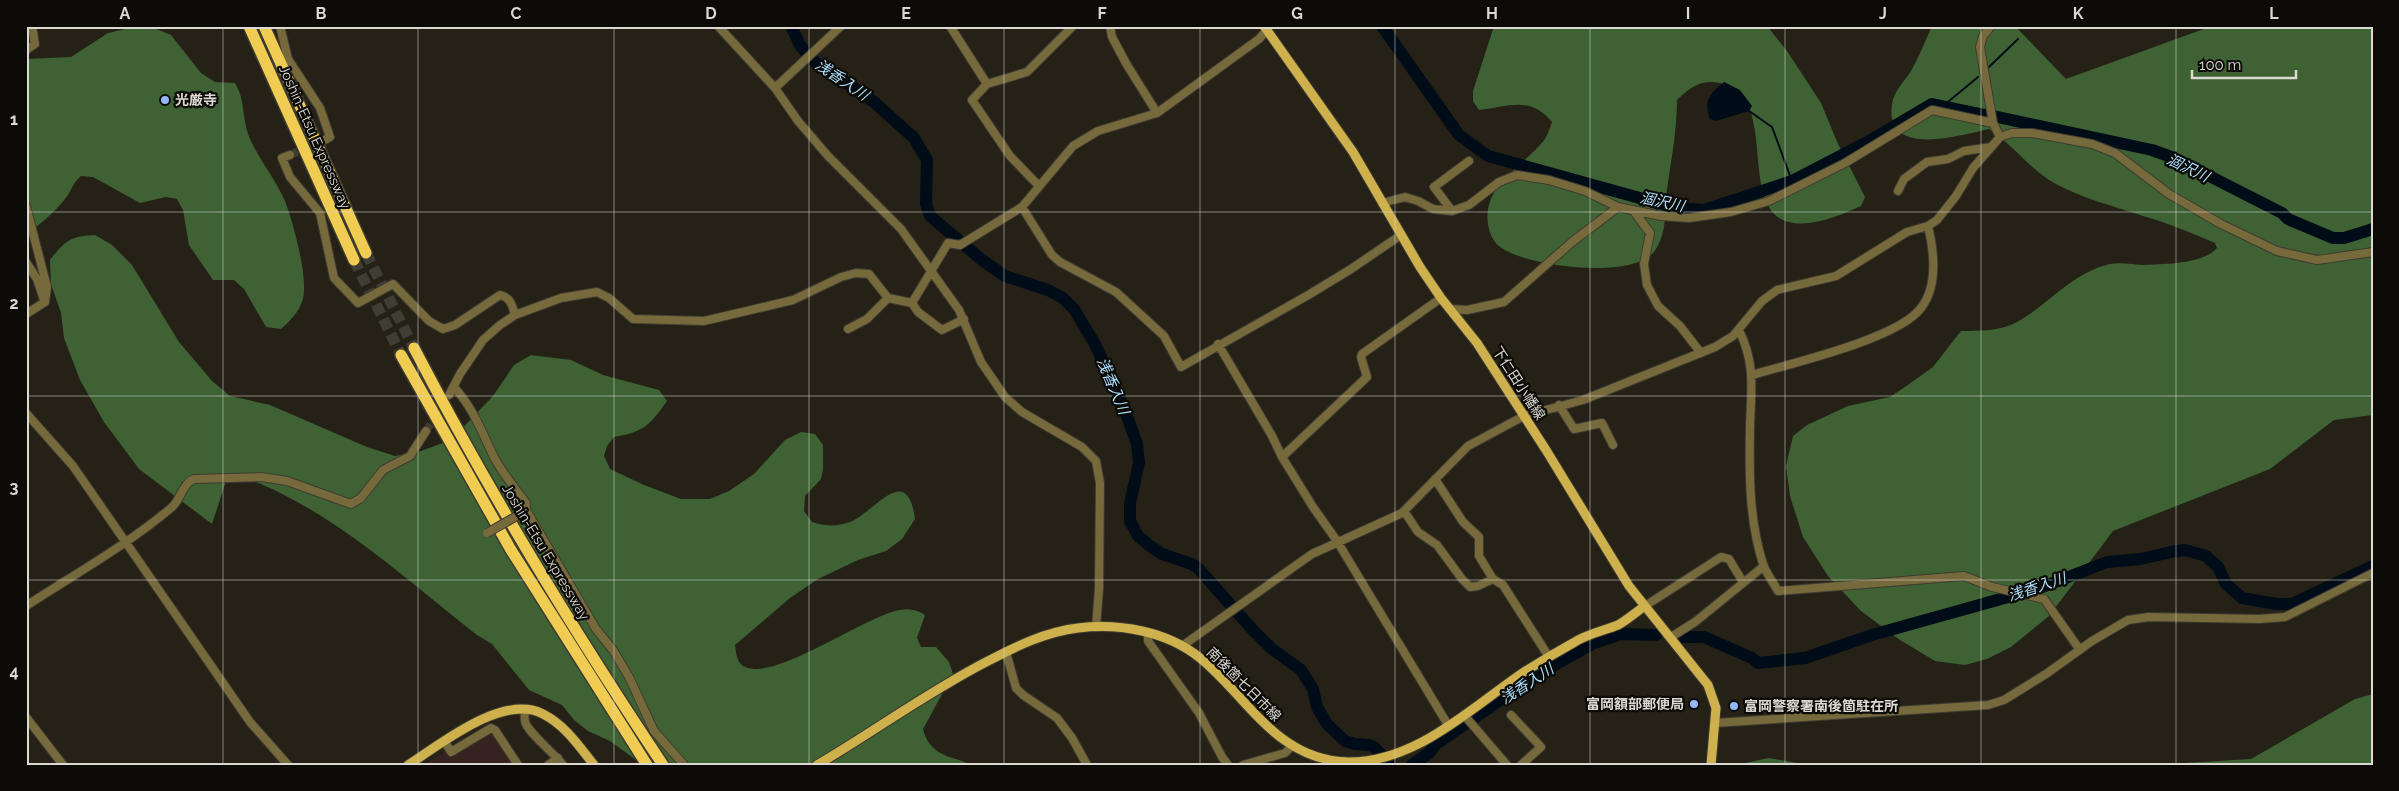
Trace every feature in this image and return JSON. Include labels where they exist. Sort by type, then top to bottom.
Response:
[{"type":"highway","name":"Joshin-Etsu Expressway","points":[[249,26],[354,260]]},
{"type":"highway","name":"Joshin-Etsu Expressway","points":[[264,26],[366,254]]},
{"type":"highway","name":"Joshin-Etsu Expressway","points":[[414,348],[478,467],[523,543],[663,765]]},
{"type":"highway","name":"Joshin-Etsu Expressway","points":[[401,355],[510,550],[646,765]]},
{"type":"main road","name":"下仁田小幡線","points":[[1265,28],[1348,144],[1441,298],[1477,344],[1524,416],[1620,574],[1708,685],[1716,708],[1711,765]]},
{"type":"main road","name":"南後箇七日市線","points":[[817,765],[856,742],[936,688],[1006,652],[1058,631],[1096,627],[1148,633],[1182,646],[1200,658],[1257,718],[1293,745],[1314,755],[1338,761],[1374,761],[1418,744],[1448,725],[1469,721],[1549,657],[1586,636],[1620,624],[1645,606]]},
{"type":"main road","points":[[408,765],[490,715],[525,709],[541,713],[564,730],[594,765]]},
{"type":"street","points":[[26,50],[35,44],[32,26]]},
{"type":"street","points":[[280,26],[288,59],[320,108],[330,137],[323,141]]},
{"type":"street","points":[[718,26],[775,88],[798,121],[828,156],[891,218],[933,272],[964,320],[981,362],[1005,397],[1022,412],[1082,448],[1096,461],[1099,471],[1100,502],[1099,589],[1096,627]]},
{"type":"street","points":[[775,88],[841,26]]},
{"type":"street","points":[[950,26],[986,84]]},
{"type":"street","points":[[1039,186],[1010,156],[972,100],[986,84],[1026,72],[1073,26]]},
{"type":"street","points":[[1110,26],[1112,37],[1157,113]]},
{"type":"street","points":[[1991,26],[1983,36],[1980,46],[1993,123],[2000,137]]},
{"type":"street","points":[[912,304],[933,272],[948,243],[960,245],[1022,207],[1073,146],[1098,132],[1157,113],[1244,50],[1265,28]]},
{"type":"street","points":[[1382,203],[1405,197],[1418,200],[1433,209],[1452,210],[1469,205],[1500,182],[1517,175],[1549,180],[1585,191],[1618,207],[1661,216],[1689,218],[1731,212],[1770,201],[1845,163],[1932,110],[1993,123]]},
{"type":"street","points":[[1182,646],[1312,554],[1404,511],[1468,446],[1524,416],[1591,397],[1715,347],[1740,330],[1762,301],[1777,290],[1836,276],[1907,232],[1928,226],[1937,220],[1956,196],[1973,168],[1991,147],[2000,137],[2012,132],[2032,133],[2092,144],[2115,153],[2169,194],[2222,224],[2277,251],[2317,260],[2373,252]]},
{"type":"street","points":[[1898,191],[1904,179],[1927,162],[1948,159],[1964,151],[1991,147]]},
{"type":"street","points":[[290,155],[282,158],[283,165],[290,177],[320,213],[334,278],[358,303],[393,284],[429,321],[443,328],[449,328],[500,294],[507,297],[512,303],[515,315]]},
{"type":"street","points":[[1452,210],[1434,187],[1469,161]]},
{"type":"street","points":[[26,206],[47,287],[45,302]]},
{"type":"street","points":[[1022,207],[1052,255],[1060,262],[1116,292],[1164,336],[1181,367],[1218,344],[1319,289],[1401,234]]},
{"type":"street","points":[[1450,309],[1467,310],[1504,302],[1572,242],[1618,207]]},
{"type":"street","points":[[1633,210],[1650,233],[1644,264],[1647,285],[1658,306],[1680,326],[1701,353]]},
{"type":"street","points":[[1752,375],[1865,340],[1894,329],[1911,319],[1922,307],[1933,271],[1934,248],[1928,226]]},
{"type":"street","points":[[26,262],[37,279],[45,302]]},
{"type":"street","points":[[449,395],[460,374],[484,340],[515,315],[560,298],[598,292],[609,298],[633,319],[704,321],[793,300],[841,276],[869,274],[888,298],[912,304],[918,312],[942,330],[964,320]]},
{"type":"street","points":[[848,329],[867,319],[888,298]]},
{"type":"street","points":[[1282,457],[1367,377],[1360,357],[1362,354],[1441,298]]},
{"type":"street","points":[[26,314],[45,302]]},
{"type":"street","points":[[1740,330],[1748,348],[1752,375],[1750,478],[1757,540],[1764,566],[1778,591],[1964,576],[1992,587],[2044,599],[2080,650]]},
{"type":"street","points":[[1218,344],[1312,507],[1337,541],[1448,725]]},
{"type":"street","points":[[454,387],[471,409],[493,456],[526,503],[524,512],[591,621],[629,677],[654,731],[684,765]]},
{"type":"street","points":[[1558,405],[1574,429],[1602,423],[1613,445]]},
{"type":"street","points":[[26,413],[73,466],[127,541],[250,722],[288,765]]},
{"type":"street","points":[[26,606],[127,541],[172,507],[188,482],[194,479],[261,477],[287,481],[352,504],[361,498],[383,470],[410,456],[426,431]]},
{"type":"street","points":[[1435,479],[1463,522],[1479,537],[1479,556],[1492,579],[1503,585],[1549,657]]},
{"type":"street","points":[[1404,511],[1418,532],[1437,545],[1462,580],[1470,587],[1478,586],[1492,579]]},
{"type":"street","points":[[487,533],[524,512]]},
{"type":"street","points":[[1645,606],[1721,557],[1729,559],[1743,582]]},
{"type":"street","points":[[1671,637],[1695,622],[1764,566]]},
{"type":"street","points":[[1715,723],[1988,705],[2004,700],[2128,620],[2149,617],[2285,617],[2373,573]]},
{"type":"street","points":[[1148,633],[1148,641],[1199,713],[1228,765]]},
{"type":"street","points":[[1006,652],[1016,688],[1022,695],[1057,718],[1072,738],[1087,765]]},
{"type":"street","points":[[525,709],[525,723],[530,732],[560,762]]},
{"type":"street","points":[[1511,715],[1541,747],[1521,765]]},
{"type":"street","points":[[26,717],[63,765]]},
{"type":"street","points":[[1469,721],[1508,765]]},
{"type":"street","points":[[445,742],[451,752],[491,728],[495,730],[518,765]]},
{"type":"street","points":[[1243,765],[1285,753],[1293,745]]},
{"type":"street","points":[[548,765],[560,762]]},
{"type":"shaded area","points":[[1724,82],[1740,90],[1752,106],[1749,111],[1716,121],[1710,119],[1707,107],[1708,102],[1715,90]]},
{"type":"shaded area","points":[[492,732],[514,765],[423,765],[446,751],[449,756]]},
{"type":"green space","points":[[1494,26],[1767,26],[1787,51],[1821,103],[1838,144],[1865,197],[1861,206],[1812,223],[1783,220],[1767,203],[1760,178],[1753,119],[1742,95],[1720,83],[1708,82],[1697,85],[1677,100],[1674,139],[1664,208],[1664,228],[1654,252],[1642,261],[1624,266],[1602,268],[1553,265],[1512,253],[1499,246],[1491,234],[1487,214],[1491,198],[1512,171],[1545,139],[1552,122],[1535,108],[1509,105],[1479,110],[1473,101],[1473,91]]},
{"type":"green space","points":[[1932,26],[2015,26],[2066,79],[2212,26],[2373,26],[2373,415],[2334,420],[2270,469],[2113,531],[2049,616],[2011,647],[1987,659],[1965,665],[1935,661],[1900,640],[1861,611],[1828,576],[1803,537],[1790,496],[1786,466],[1793,436],[1807,425],[1848,406],[1890,397],[1933,367],[1961,331],[1990,330],[2011,325],[2028,315],[2072,281],[2097,268],[2114,263],[2144,265],[2183,262],[2203,257],[2217,248],[2215,243],[2189,232],[2086,197],[2054,183],[1989,129],[1944,138],[1927,139],[1912,138],[1900,132],[1893,121],[1893,99],[1914,66]]},
{"type":"green space","points":[[134,27],[154,28],[171,35],[201,73],[215,82],[235,83],[238,89],[248,134],[285,201],[296,237],[302,267],[304,293],[302,302],[296,314],[281,329],[266,327],[244,289],[234,280],[213,280],[189,245],[183,210],[177,199],[166,197],[140,203],[93,177],[81,176],[56,209],[26,235],[26,59],[71,57],[108,33]]},
{"type":"green space","points":[[95,235],[112,245],[132,265],[179,342],[212,381],[230,396],[270,405],[367,447],[395,456],[421,451],[451,440],[493,396],[514,365],[531,355],[571,360],[603,375],[659,390],[667,401],[651,422],[633,433],[614,437],[607,446],[604,456],[610,469],[644,485],[681,499],[710,499],[729,491],[754,474],[785,440],[801,432],[815,434],[823,445],[823,470],[821,479],[805,496],[804,511],[812,522],[840,525],[850,522],[889,495],[897,492],[905,493],[911,502],[915,519],[902,539],[886,551],[858,560],[818,579],[790,598],[735,645],[738,659],[743,666],[757,669],[775,666],[820,647],[865,623],[885,615],[903,609],[919,612],[925,615],[917,638],[921,647],[936,647],[949,662],[953,674],[923,729],[926,738],[942,754],[972,765],[643,765],[610,741],[588,731],[574,720],[562,705],[529,690],[492,644],[477,635],[347,533],[291,498],[261,484],[228,475],[212,524],[139,469],[104,422],[80,380],[64,338],[61,313],[51,284],[50,260],[64,244],[74,238]]},
{"type":"green space","points":[[2373,694],[2373,765],[2152,765],[2251,759],[2355,699]]},
{"type":"green space","points":[[1769,758],[1809,765],[1735,765]]},
{"type":"waterway","name":"浅香入川","points":[[791,26],[800,45],[812,60],[874,102],[914,138],[927,160],[926,204],[930,216],[982,260],[1005,276],[1048,290],[1063,298],[1074,309],[1095,344],[1123,405],[1137,444],[1139,463],[1130,503],[1130,521],[1138,536],[1162,554],[1192,564],[1198,568],[1271,648],[1301,670],[1313,689],[1317,707],[1327,724],[1345,741],[1374,747],[1391,765]]},
{"type":"waterway","name":"涸沢川","points":[[1382,26],[1459,135],[1488,156],[1676,208],[1704,210],[1792,181],[1871,140],[1932,104],[1985,115]]},
{"type":"waterway","points":[[1989,67],[2018,39]]},
{"type":"waterway","points":[[1943,106],[1978,77]]},
{"type":"waterway","points":[[1749,111],[1772,127],[1792,181]]},
{"type":"waterway","name":"涸沢川","points":[[1993,116],[2152,150],[2174,158],[2282,213],[2288,219],[2333,238],[2344,238],[2373,229]]},
{"type":"waterway","name":"浅香入川","points":[[1682,637],[1704,637],[1752,658],[1758,663],[1805,658],[1872,635],[2040,588],[2107,562],[2141,559],[2185,550],[2206,556],[2218,567],[2226,584],[2242,598],[2276,604],[2292,604],[2373,566]]},
{"type":"waterway","name":"浅香入川","points":[[1412,765],[1429,753],[1436,744],[1540,673],[1594,643],[1621,634],[1656,635]]},
{"type":"tunnel","points":[[290,155],[321,142]]},
{"type":"tunnel","points":[[366,253],[414,348]]},
{"type":"tunnel","points":[[354,260],[401,355]]},
{"type":"tunnel","points":[[426,431],[446,401]]},
{"type":"place","name":"光厳寺","points":[[165,100]]},
{"type":"place","name":"富岡額部郵便局","points":[[1694,704]]},
{"type":"place","name":"富岡警察署南後箇駐在所","points":[[1734,706]]}]
